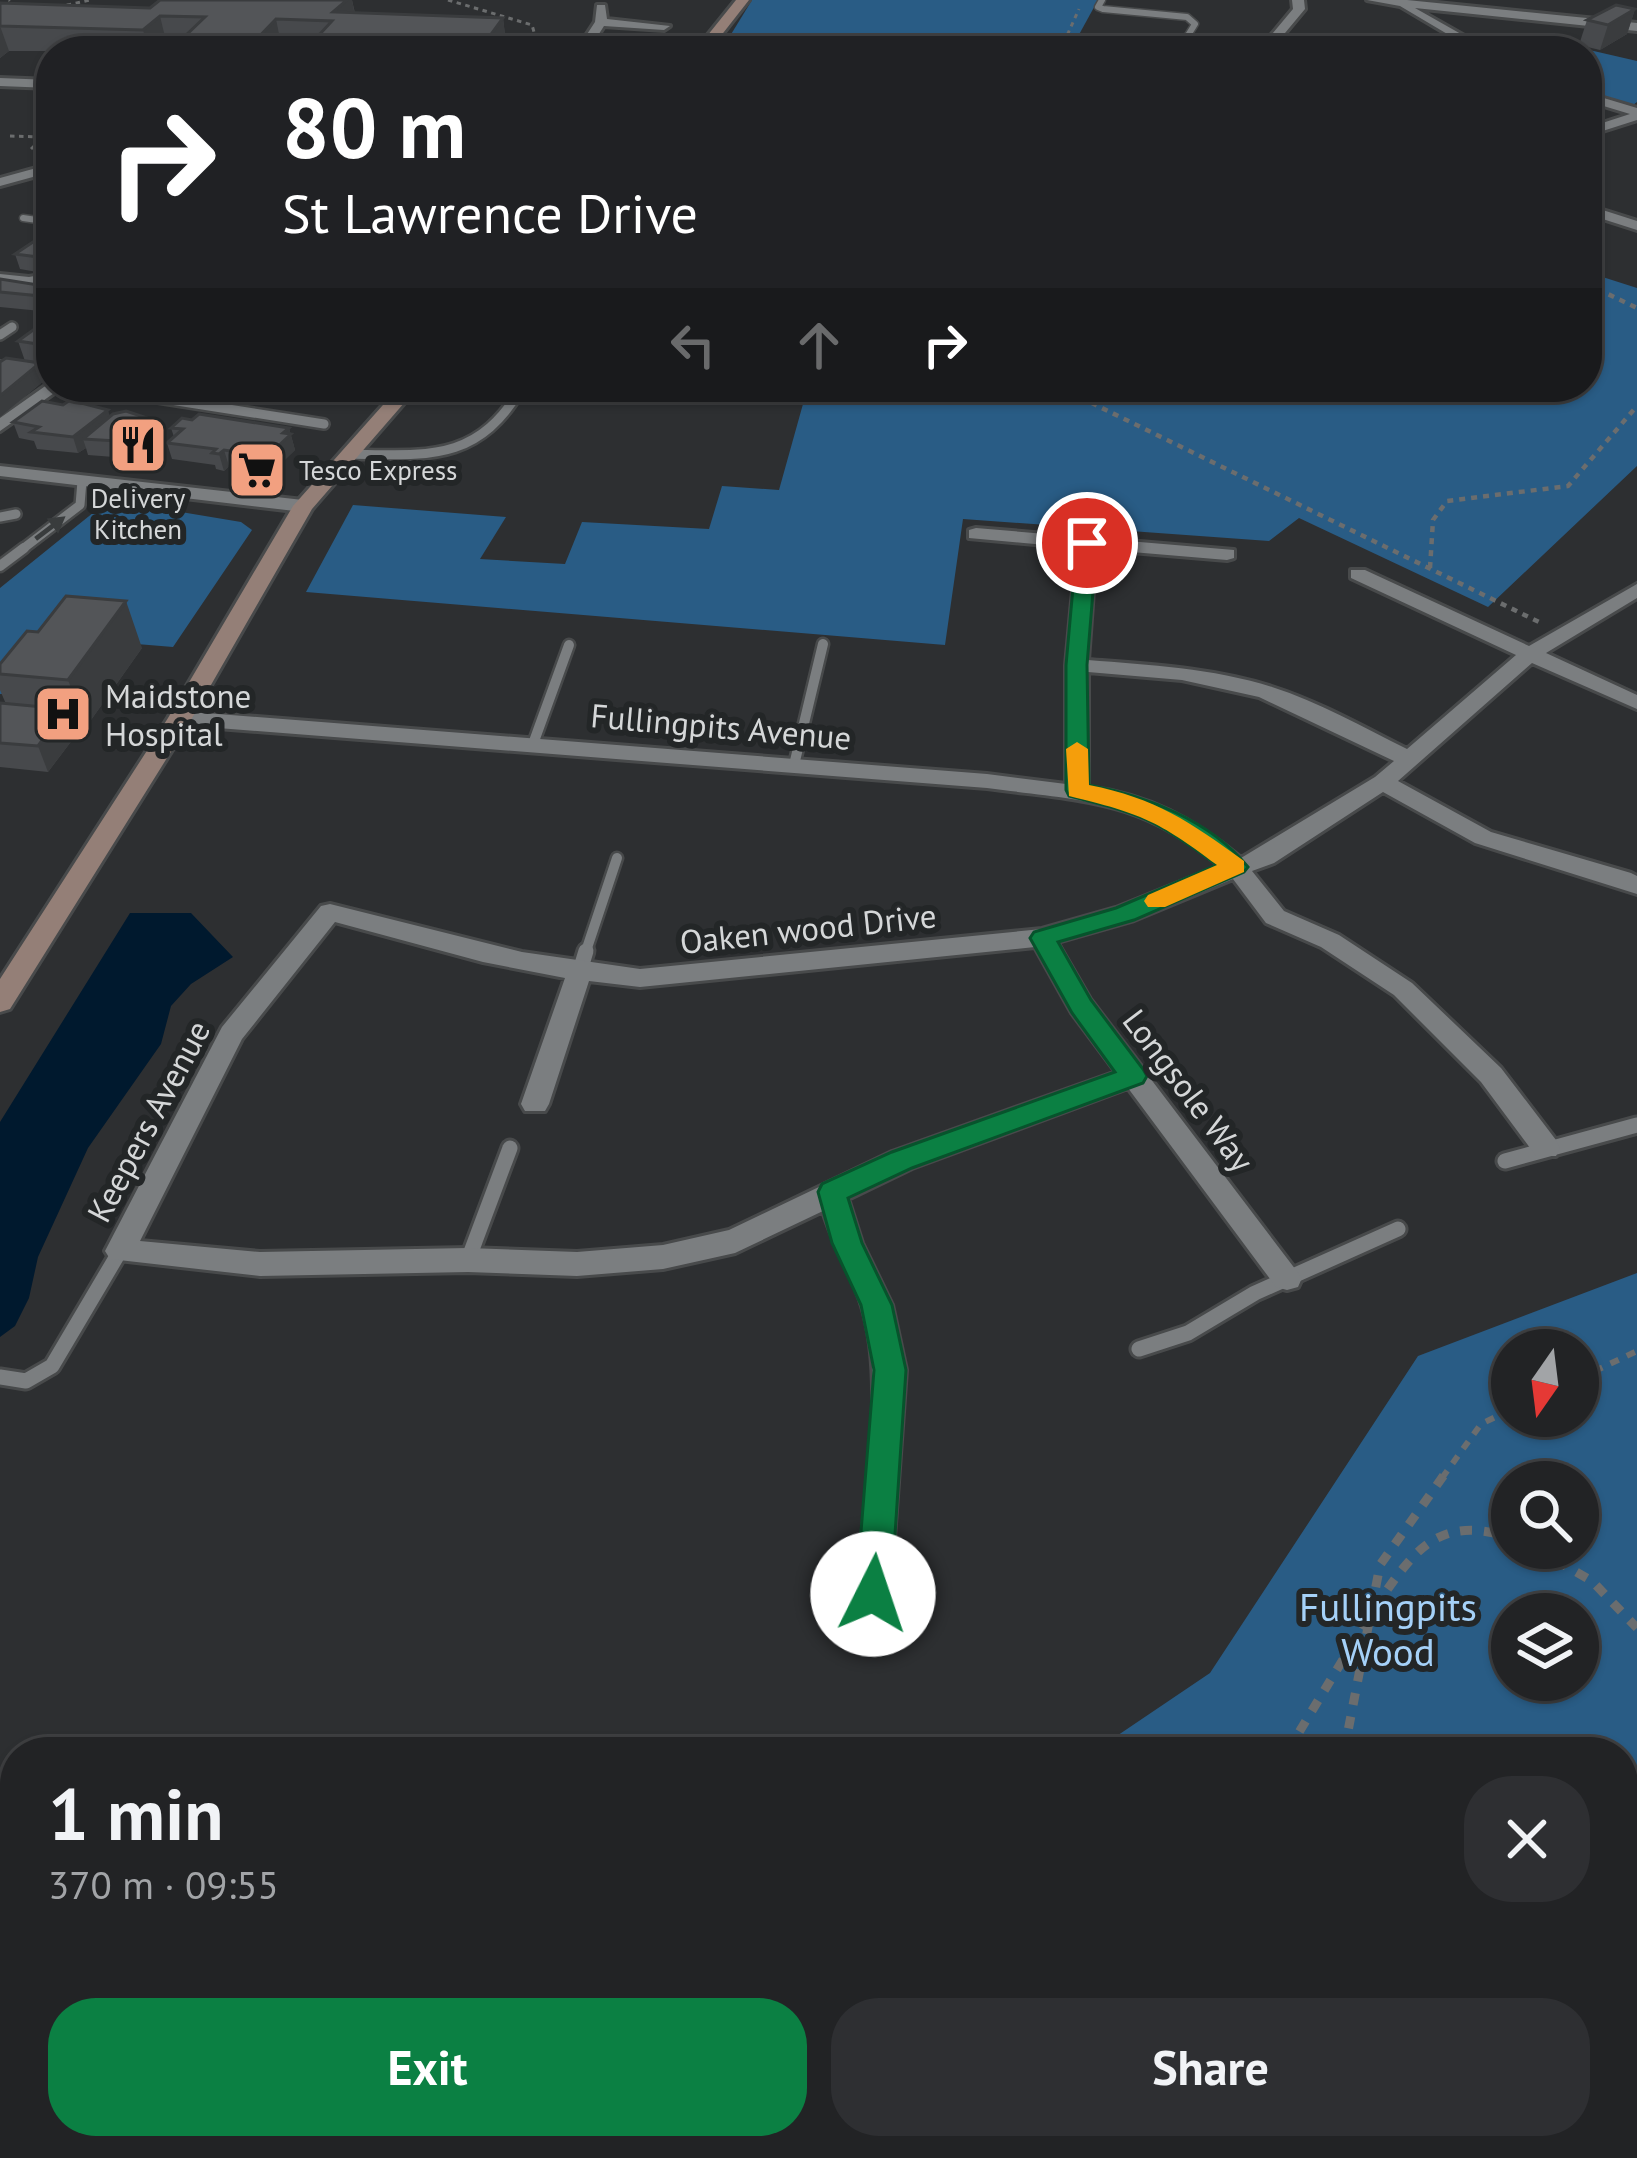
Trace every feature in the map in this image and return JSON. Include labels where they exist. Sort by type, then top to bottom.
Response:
[{"type":"main road","points":[[715,36],[743,0]]},
{"type":"main road","points":[[0,1002],[180,718],[303,506],[396,402]]},
{"type":"street","points":[[650,0],[697,0]]},
{"type":"street","points":[[1276,36],[1298,8],[1298,0]]},
{"type":"street","points":[[1373,0],[1637,27]]},
{"type":"street","points":[[592,36],[601,22],[602,1]]},
{"type":"street","points":[[1396,2],[1458,36]]},
{"type":"street","points":[[601,22],[664,26]]},
{"type":"street","points":[[0,82],[36,83]]},
{"type":"street","points":[[1602,102],[1637,114]]},
{"type":"street","points":[[1602,127],[1637,114]]},
{"type":"street","points":[[0,182],[36,172]]},
{"type":"street","points":[[1602,214],[1637,226]]},
{"type":"street","points":[[0,279],[36,279]]},
{"type":"street","points":[[0,426],[36,398]]},
{"type":"street","points":[[0,471],[303,506]]},
{"type":"street","points":[[976,534],[1227,554]]},
{"type":"street","points":[[1077,790],[1077,665],[1087,543]]},
{"type":"street","points":[[1358,574],[1526,657],[1637,703]]},
{"type":"street","points":[[1042,938],[1125,914],[1266,856],[1383,782],[1526,657],[1637,590]]},
{"type":"street","points":[[1612,605],[1637,619]]},
{"type":"street","points":[[1077,665],[1201,676],[1246,686],[1286,699],[1408,759]]},
{"type":"street","name":"Fullingpits Avenue","points":[[180,718],[794,765],[1077,790],[1124,800],[1167,816],[1236,867],[1275,917],[1330,941],[1403,989],[1491,1076],[1546,1148]]},
{"type":"street","points":[[1383,782],[1439,816],[1517,850],[1580,862],[1637,886]]},
{"type":"street","name":"Keepers Avenue","points":[[120,1251],[231,1034],[330,912],[464,950],[579,974]]},
{"type":"street","name":"Oaken wood Drive","points":[[579,974],[640,979],[1042,938]]},
{"type":"street","name":"Longsole Way","points":[[1042,938],[1082,1006],[1287,1278]]},
{"type":"street","points":[[536,1104],[579,974]]},
{"type":"street","points":[[120,1251],[260,1264],[468,1260],[577,1264],[663,1257],[735,1241],[902,1160],[1133,1076]]},
{"type":"street","points":[[832,1192],[847,1243],[877,1305],[890,1370],[873,1594]]},
{"type":"lane","points":[[1102,0],[1097,7],[1103,9],[1187,17],[1195,24],[1188,36]]},
{"type":"lane","points":[[23,218],[36,220]]},
{"type":"lane","points":[[0,335],[11,327]]},
{"type":"lane","points":[[0,366],[36,372]]},
{"type":"lane","points":[[184,402],[324,424]]},
{"type":"lane","points":[[346,454],[435,454],[468,445],[507,420],[515,402]]},
{"type":"lane","points":[[0,566],[80,505],[82,481]]},
{"type":"lane","points":[[0,517],[16,514]]},
{"type":"lane","points":[[794,765],[823,644]]},
{"type":"lane","points":[[533,744],[569,645]]},
{"type":"lane","points":[[579,974],[617,858]]},
{"type":"lane","points":[[1505,1161],[1637,1125]]},
{"type":"lane","points":[[468,1260],[510,1148]]},
{"type":"lane","points":[[1139,1349],[1189,1333],[1287,1278],[1398,1229]]},
{"type":"lane","points":[[0,1377],[26,1381],[52,1366],[120,1251]]},
{"type":"path","points":[[0,12],[12,3],[9,0]]},
{"type":"path","points":[[52,8],[90,0]]},
{"type":"path","points":[[448,0],[532,25],[535,36]]},
{"type":"path","points":[[1065,36],[1083,0]]},
{"type":"path","points":[[10,136],[36,137]]},
{"type":"path","points":[[1602,291],[1637,308]]},
{"type":"path","points":[[1091,402],[1564,634]]},
{"type":"path","points":[[1430,568],[1433,520],[1447,501],[1568,486],[1637,406]]},
{"type":"path","points":[[1599,1368],[1637,1351]]},
{"type":"path","points":[[1347,1737],[1380,1565],[1481,1424],[1491,1419]]},
{"type":"path","points":[[1295,1737],[1418,1546],[1454,1528],[1491,1534]]},
{"type":"path","points":[[1576,1569],[1610,1593],[1637,1628]]},
{"type":"green space","points":[[752,0],[1098,0],[1078,36],[730,36]]},
{"type":"green space","points":[[1602,53],[1637,61],[1637,102],[1629,108],[1602,97]]},
{"type":"green space","points":[[1602,277],[1637,288],[1637,466],[1488,607],[1299,518],[1269,541],[963,519],[945,645],[306,592],[353,505],[506,517],[480,559],[565,564],[582,522],[709,529],[722,486],[779,490],[803,404],[1602,402]]},
{"type":"green space","points":[[121,502],[241,522],[252,530],[173,647],[64,638],[19,693],[0,694],[0,588],[104,504]]},
{"type":"green space","name":"Fullingpits Wood","points":[[1637,1273],[1637,1737],[1115,1737],[1210,1673],[1418,1356]]},
{"type":"shaded area","points":[[130,913],[191,913],[233,957],[191,984],[171,1006],[161,1044],[88,1148],[38,1257],[29,1298],[15,1326],[0,1337],[0,1122]]},
{"type":"building","points":[[160,0],[347,0],[333,12],[503,18],[490,36],[319,35],[332,21],[276,19],[260,36],[185,36],[205,17],[160,16],[143,30],[0,26],[0,3],[150,8]]},
{"type":"building","points":[[1616,5],[1635,9],[1608,25],[1587,20]]},
{"type":"building","points":[[36,240],[36,257],[15,254]]},
{"type":"building","points":[[0,279],[36,285],[36,296],[0,292]]},
{"type":"building","points":[[36,328],[36,344],[18,341]]},
{"type":"building","points":[[6,358],[36,362],[36,366],[0,396],[0,362]]},
{"type":"building","points":[[41,402],[78,402],[108,410],[73,437],[31,432],[39,427],[13,422]]},
{"type":"building","points":[[126,411],[159,422],[134,442],[83,439],[113,414]]},
{"type":"building","points":[[199,414],[289,428],[283,433],[291,434],[274,450],[252,446],[245,453],[224,450],[219,454],[212,453],[216,449],[167,443],[183,429],[171,428],[182,418],[192,420]]},
{"type":"building","points":[[254,454],[277,458],[266,468],[244,464]]},
{"type":"building","points":[[66,596],[126,601],[68,680],[0,674],[0,664],[27,631],[38,632]]},
{"type":"building","points":[[0,703],[65,709],[38,746],[0,743]]},
{"type":"slow traffic","points":[[1077,749],[1077,790],[1167,816],[1236,867],[1156,901]]},
{"type":"place","name":"Delivery Kitchen","points":[[138,445]]},
{"type":"place","name":"Tesco Express","points":[[257,470]]},
{"type":"place","name":"Maidstone Hospital","points":[[63,714]]},
{"type":"route","points":[[873,1594],[890,1370],[877,1305],[847,1243],[832,1192],[902,1160],[1133,1076],[1082,1006],[1042,938],[1125,914],[1236,867],[1167,816],[1077,790],[1077,665],[1087,543]]}]
